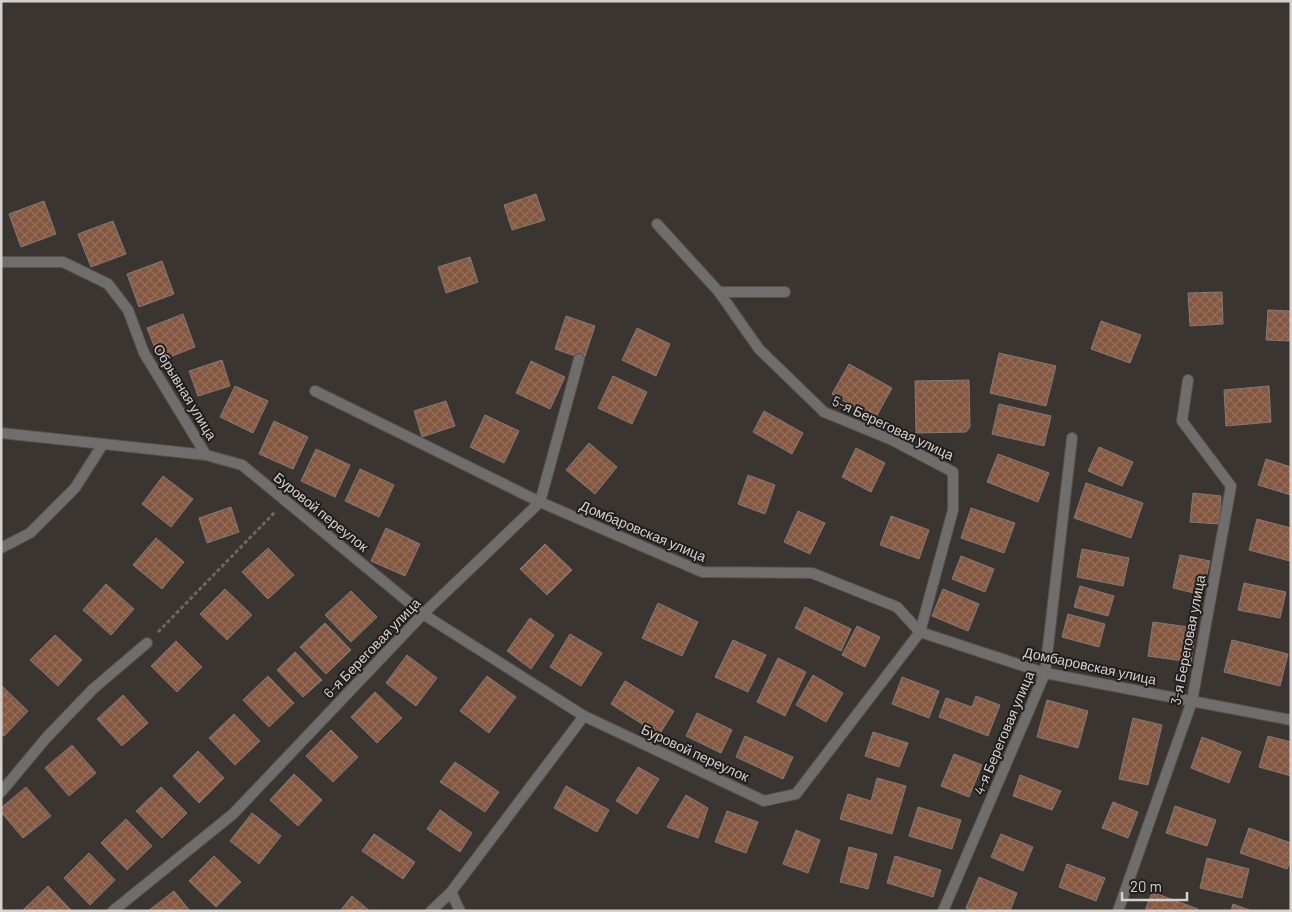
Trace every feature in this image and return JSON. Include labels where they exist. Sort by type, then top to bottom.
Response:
[{"type":"street","name":"5-я Береговая улица","points":[[657,224],[720,292],[759,349],[824,412],[892,440],[953,472],[953,510],[920,632],[796,794]]},
{"type":"street","name":"Обрывная улица","points":[[1,262],[62,262],[108,284],[128,310],[144,353],[206,455]]},
{"type":"street","points":[[720,292],[785,292]]},
{"type":"street","points":[[540,502],[579,359]]},
{"type":"street","name":"3-я Береговая улица","points":[[1118,911],[1192,701],[1231,486],[1182,421],[1188,380]]},
{"type":"street","name":"Домбаровская улица","points":[[315,391],[540,502],[702,572],[812,573],[897,607],[920,632],[1045,673],[1291,720]]},
{"type":"street","name":"Буровой переулок","points":[[1,433],[206,455],[242,466],[423,614],[584,716],[764,801],[796,794]]},
{"type":"street","name":"4-я Береговая улица","points":[[943,911],[1045,673],[1072,438]]},
{"type":"street","points":[[1,548],[30,533],[75,488],[103,444]]},
{"type":"street","name":"6-я Береговая улица","points":[[113,911],[234,814],[423,614],[540,502]]},
{"type":"street","points":[[1,792],[48,737],[93,689],[147,643]]},
{"type":"street","points":[[431,911],[451,892],[584,716]]},
{"type":"street","points":[[451,892],[460,911]]},
{"type":"path","points":[[147,643],[286,501]]},
{"type":"building","points":[[536,194],[545,220],[512,230],[504,205]]},
{"type":"building","points":[[44,201],[56,234],[21,247],[9,214]]},
{"type":"building","points":[[113,221],[126,254],[91,267],[78,234]]},
{"type":"building","points":[[470,257],[478,282],[446,293],[438,267]]},
{"type":"building","points":[[162,261],[174,294],[139,307],[127,274]]},
{"type":"building","points":[[1222,292],[1223,324],[1190,326],[1188,293]]},
{"type":"building","points":[[1268,310],[1291,311],[1291,341],[1266,340]]},
{"type":"building","points":[[183,314],[195,347],[160,361],[147,328]]},
{"type":"building","points":[[566,316],[595,326],[584,359],[555,349]]},
{"type":"building","points":[[1101,321],[1141,335],[1130,363],[1091,349]]},
{"type":"building","points":[[637,328],[670,344],[656,376],[622,360]]},
{"type":"building","points":[[999,353],[1056,366],[1046,406],[990,393]]},
{"type":"building","points":[[222,360],[230,386],[198,396],[189,371]]},
{"type":"building","points":[[531,361],[565,377],[550,409],[516,393]]},
{"type":"building","points":[[849,364],[892,388],[875,419],[832,394]]},
{"type":"building","points":[[613,376],[647,392],[632,424],[598,408]]},
{"type":"building","points":[[969,380],[970,427],[966,432],[916,433],[915,381]]},
{"type":"building","points":[[235,386],[268,401],[253,433],[220,417]]},
{"type":"building","points":[[1269,386],[1271,422],[1226,426],[1224,390]]},
{"type":"building","points":[[446,401],[455,426],[422,437],[414,411]]},
{"type":"building","points":[[999,404],[1051,416],[1044,446],[992,434]]},
{"type":"building","points":[[764,411],[803,433],[792,454],[753,432]]},
{"type":"building","points":[[485,415],[519,431],[504,463],[470,447]]},
{"type":"building","points":[[274,421],[308,437],[293,469],[259,454]]},
{"type":"building","points":[[589,443],[617,467],[595,494],[566,470]]},
{"type":"building","points":[[1099,447],[1133,462],[1122,486],[1088,471]]},
{"type":"building","points":[[856,448],[885,463],[871,492],[842,477]]},
{"type":"building","points":[[316,449],[350,465],[335,497],[301,481]]},
{"type":"building","points":[[998,454],[1049,473],[1038,502],[987,482]]},
{"type":"building","points":[[1266,459],[1291,467],[1291,495],[1258,485]]},
{"type":"building","points":[[360,469],[394,485],[379,517],[345,501]]},
{"type":"building","points":[[748,475],[775,485],[765,514],[738,504]]},
{"type":"building","points":[[163,476],[193,499],[171,527],[142,504]]},
{"type":"building","points":[[1086,483],[1143,503],[1131,538],[1074,518]]},
{"type":"building","points":[[1193,493],[1221,496],[1219,524],[1190,522]]},
{"type":"building","points":[[231,507],[239,532],[207,543],[199,518]]},
{"type":"building","points":[[971,508],[1015,523],[1004,553],[961,538]]},
{"type":"building","points":[[798,511],[825,523],[810,554],[784,542]]},
{"type":"building","points":[[891,516],[929,530],[919,559],[880,545]]},
{"type":"building","points":[[1257,519],[1291,528],[1290,561],[1249,550]]},
{"type":"building","points":[[386,528],[420,544],[405,576],[371,561]]},
{"type":"building","points":[[156,538],[184,562],[162,589],[133,565]]},
{"type":"building","points":[[545,544],[572,570],[547,595],[520,569]]},
{"type":"building","points":[[268,548],[294,575],[268,599],[242,572]]},
{"type":"building","points":[[1082,549],[1129,558],[1123,586],[1077,577]]},
{"type":"building","points":[[1180,555],[1210,561],[1202,595],[1173,588]]},
{"type":"building","points":[[961,556],[994,569],[985,592],[952,579]]},
{"type":"building","points":[[1244,583],[1286,592],[1280,618],[1238,610]]},
{"type":"building","points":[[106,584],[134,609],[111,635],[83,610]]},
{"type":"building","points":[[1080,586],[1114,596],[1108,616],[1074,607]]},
{"type":"building","points":[[225,589],[252,615],[227,640],[200,614]]},
{"type":"building","points":[[943,589],[979,604],[968,631],[932,616]]},
{"type":"building","points":[[351,591],[377,617],[351,642],[325,615]]},
{"type":"building","points":[[658,603],[698,622],[682,656],[642,638]]},
{"type":"building","points":[[805,607],[851,629],[841,651],[795,628]]},
{"type":"building","points":[[1068,614],[1105,624],[1099,647],[1062,637]]},
{"type":"building","points":[[530,618],[554,635],[531,669],[507,651]]},
{"type":"building","points":[[1153,622],[1196,628],[1191,662],[1148,656]]},
{"type":"building","points":[[325,623],[351,650],[326,674],[300,647]]},
{"type":"building","points":[[857,626],[880,637],[865,667],[842,655]]},
{"type":"building","points":[[570,634],[602,653],[581,686],[550,667]]},
{"type":"building","points":[[55,635],[82,660],[58,686],[30,660]]},
{"type":"building","points":[[733,640],[766,655],[748,692],[715,677]]},
{"type":"building","points":[[1232,640],[1288,654],[1280,686],[1224,672]]},
{"type":"building","points":[[176,641],[202,667],[177,692],[151,666]]},
{"type":"building","points":[[295,652],[322,680],[303,697],[277,670]]},
{"type":"building","points":[[407,655],[437,678],[416,706],[386,683]]},
{"type":"building","points":[[778,658],[806,672],[785,716],[757,702]]},
{"type":"building","points":[[813,675],[843,693],[826,722],[796,705]]},
{"type":"building","points":[[268,676],[294,703],[269,727],[243,700]]},
{"type":"building","points":[[487,676],[516,697],[489,733],[460,711]]},
{"type":"building","points":[[902,677],[939,691],[929,718],[892,704]]},
{"type":"building","points":[[625,681],[674,711],[659,735],[611,704]]},
{"type":"building","points":[[1,685],[28,711],[4,736],[1,734]]},
{"type":"building","points":[[375,692],[402,718],[377,743],[351,717]]},
{"type":"building","points":[[123,695],[148,723],[122,746],[97,719]]},
{"type":"building","points":[[976,696],[1000,705],[988,736],[939,717],[946,698],[972,707]]},
{"type":"building","points":[[1047,700],[1088,711],[1078,748],[1037,737]]},
{"type":"building","points":[[697,713],[732,730],[721,753],[686,736]]},
{"type":"building","points":[[234,714],[260,741],[235,765],[209,738]]},
{"type":"building","points":[[1133,718],[1162,725],[1148,785],[1119,779]]},
{"type":"building","points":[[331,730],[358,757],[333,782],[306,756]]},
{"type":"building","points":[[873,732],[908,743],[899,767],[865,756]]},
{"type":"building","points":[[745,736],[793,757],[783,779],[736,757]]},
{"type":"building","points":[[1268,736],[1291,742],[1291,776],[1259,767]]},
{"type":"building","points":[[1202,737],[1241,752],[1229,783],[1191,768]]},
{"type":"building","points":[[72,745],[96,773],[69,796],[45,768]]},
{"type":"building","points":[[198,751],[224,778],[199,803],[173,776]]},
{"type":"building","points":[[954,754],[982,765],[969,797],[941,786]]},
{"type":"building","points":[[455,762],[499,792],[485,812],[440,782]]},
{"type":"building","points":[[638,767],[659,779],[637,814],[616,801]]},
{"type":"building","points":[[294,774],[322,800],[298,826],[270,800]]},
{"type":"building","points":[[1020,775],[1061,791],[1052,810],[1013,796]]},
{"type":"building","points":[[877,778],[906,786],[892,834],[840,819],[848,794],[871,801]]},
{"type":"building","points":[[566,786],[609,810],[597,832],[554,808]]},
{"type":"building","points":[[26,787],[51,816],[23,838],[1,812],[1,808]]},
{"type":"building","points":[[161,787],[187,813],[162,838],[136,811]]},
{"type":"building","points":[[686,795],[708,808],[698,838],[667,827]]},
{"type":"building","points":[[1113,802],[1138,812],[1128,838],[1102,828]]},
{"type":"building","points":[[1175,806],[1216,820],[1207,846],[1166,833]]},
{"type":"building","points":[[918,807],[961,820],[952,849],[909,836]]},
{"type":"building","points":[[440,810],[472,833],[460,852],[427,829]]},
{"type":"building","points":[[727,811],[758,822],[746,853],[715,842]]},
{"type":"building","points":[[252,813],[281,836],[259,864],[230,841]]},
{"type":"building","points":[[126,819],[152,846],[127,870],[101,843]]},
{"type":"building","points":[[1249,828],[1291,843],[1291,859],[1287,869],[1240,853]]},
{"type":"building","points":[[796,830],[820,840],[808,873],[783,864]]},
{"type":"building","points":[[374,834],[415,862],[403,879],[362,851]]},
{"type":"building","points":[[1001,834],[1033,847],[1023,871],[991,857]]},
{"type":"building","points":[[849,847],[877,854],[868,889],[840,882]]},
{"type":"building","points":[[89,853],[115,880],[90,905],[64,878]]},
{"type":"building","points":[[214,856],[241,882],[216,907],[189,881]]},
{"type":"building","points":[[895,856],[941,870],[933,897],[887,883]]},
{"type":"building","points":[[1207,858],[1249,869],[1242,898],[1200,888]]},
{"type":"building","points":[[1067,864],[1105,878],[1096,901],[1059,887]]},
{"type":"building","points":[[979,877],[1017,893],[1010,911],[972,911],[966,908]]},
{"type":"building","points":[[48,886],[72,911],[23,911],[23,910]]},
{"type":"building","points":[[174,891],[190,911],[148,911]]},
{"type":"building","points":[[1152,892],[1198,909],[1197,911],[1145,911]]},
{"type":"building","points":[[352,896],[370,911],[340,911]]},
{"type":"building","points":[[1233,904],[1252,911],[1231,911]]}]
